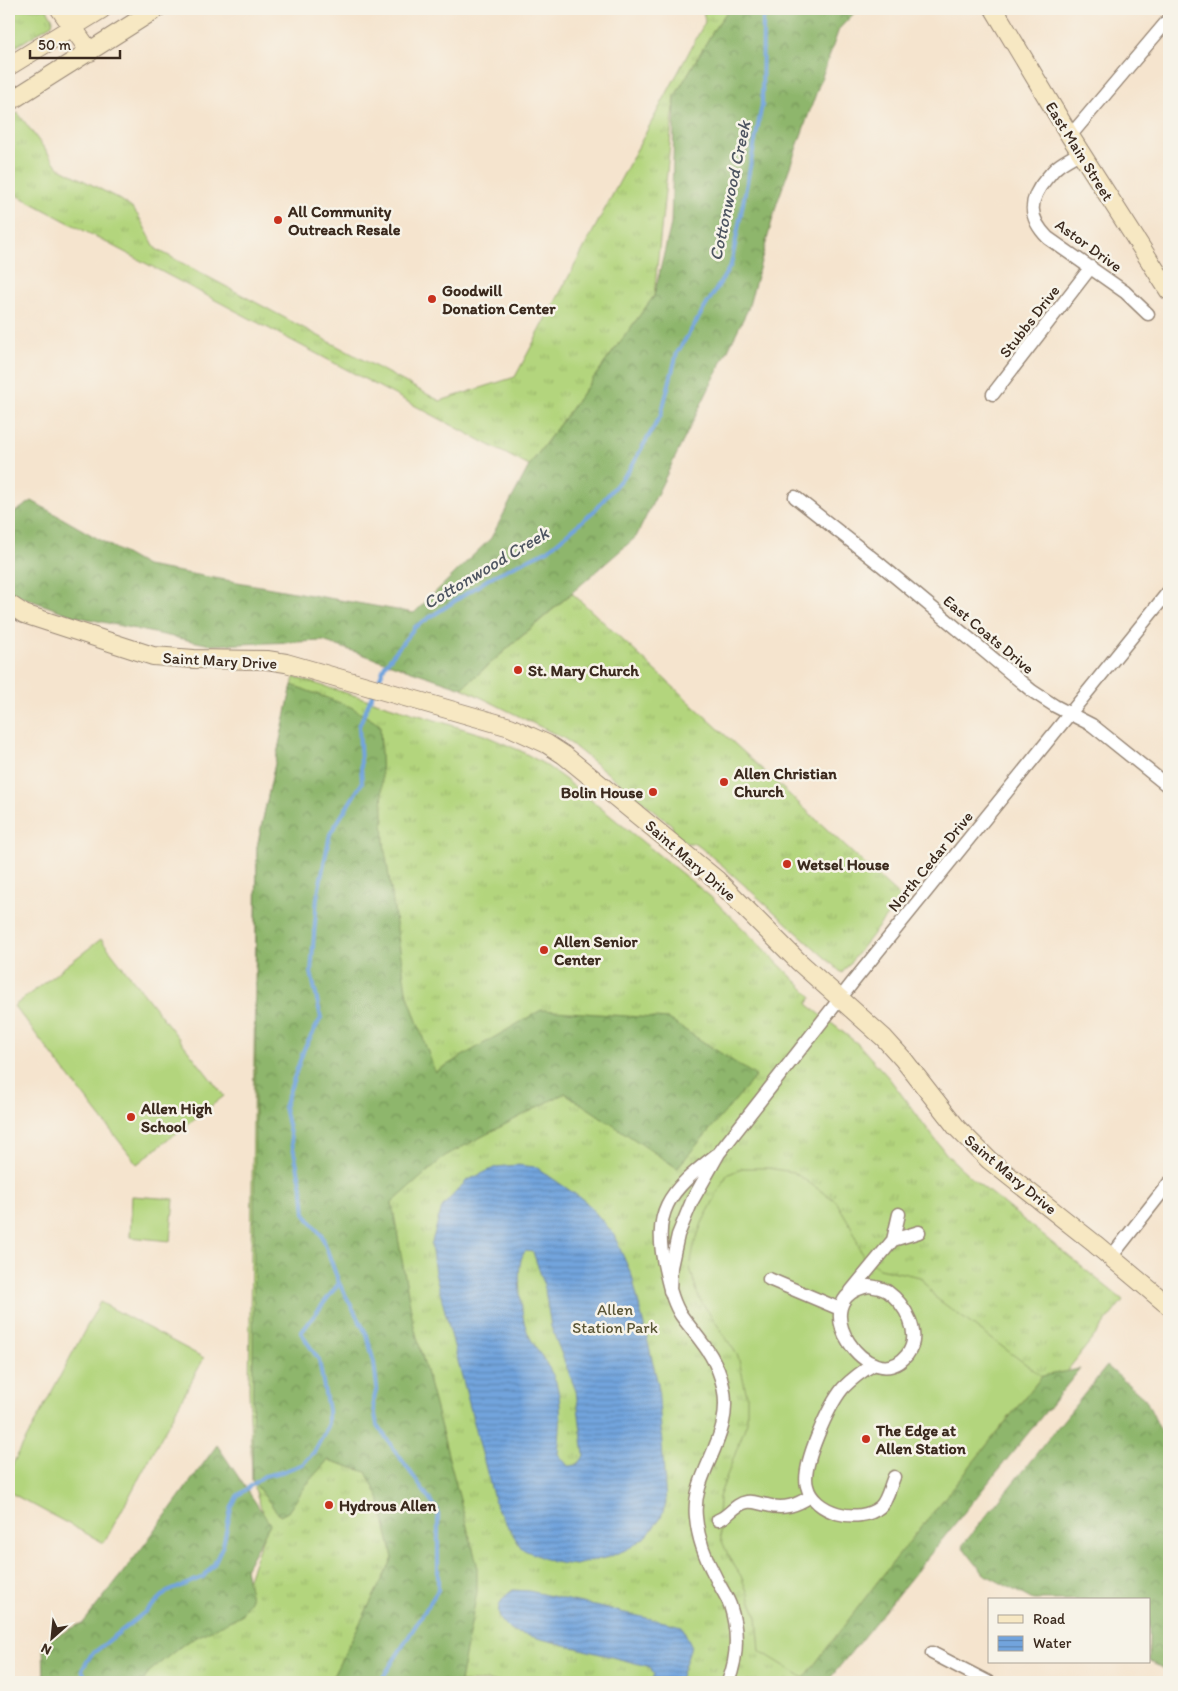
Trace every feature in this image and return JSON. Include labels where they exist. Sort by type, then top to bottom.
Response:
[{"type":"street","points":[[60,9],[90,52]]},
{"type":"street","points":[[9,66],[102,9]]},
{"type":"street","points":[[9,102],[156,9]]},
{"type":"street","name":"East Main Street","points":[[994,9],[1070,136],[1169,291]]},
{"type":"street","points":[[1070,136],[1169,19]]},
{"type":"street","name":"Astor Drive","points":[[1081,152],[1056,167],[1037,189],[1033,202],[1034,217],[1039,229],[1048,238],[1125,292],[1148,314]]},
{"type":"street","name":"Stubbs Drive","points":[[993,394],[1091,267]]},
{"type":"street","name":"East Coats Drive","points":[[795,497],[881,565],[1032,691],[1092,725],[1169,787]]},
{"type":"street","name":"North Cedar Drive","points":[[670,1291],[673,1258],[678,1236],[692,1201],[719,1153],[840,998],[1169,591]]},
{"type":"street","name":"Saint Mary Drive","points":[[9,604],[24,614],[153,656],[202,660],[267,660],[301,667],[510,727],[547,744],[564,755],[717,880],[798,961],[884,1038],[903,1059],[957,1128],[989,1160],[1111,1257],[1169,1306]]},
{"type":"street","name":"North Cedar Drive","points":[[719,1153],[684,1182],[672,1197],[662,1218],[659,1234],[660,1251],[670,1291],[680,1314],[702,1342],[718,1367],[724,1389],[724,1422],[720,1438],[700,1486],[695,1516],[700,1545],[729,1604],[736,1632],[734,1668],[728,1682]]},
{"type":"street","points":[[1111,1257],[1169,1182]]},
{"type":"street","points":[[846,1297],[860,1287],[869,1286],[879,1287],[894,1298],[906,1313],[913,1327],[914,1337],[912,1346],[908,1354],[901,1361],[892,1365],[882,1366],[873,1365],[864,1360],[857,1353],[845,1334],[839,1318],[840,1309],[846,1297],[892,1240],[899,1214]]},
{"type":"street","points":[[892,1240],[919,1232]]},
{"type":"street","points":[[770,1279],[840,1309]]},
{"type":"street","points":[[873,1365],[844,1387],[830,1407],[807,1466],[805,1477],[807,1488],[811,1496],[822,1506],[847,1516],[860,1516],[873,1512],[883,1504],[894,1477]]},
{"type":"street","points":[[718,1520],[729,1515],[739,1504],[746,1502],[778,1508],[797,1505],[811,1496]]},
{"type":"street","points":[[932,1653],[988,1682]]},
{"type":"green space","points":[[9,9],[47,9],[53,20],[52,24],[9,51]]},
{"type":"green space","points":[[703,9],[729,9],[715,28],[675,96],[654,296],[529,466],[9,191],[9,119],[18,113],[58,167],[121,200],[133,209],[156,249],[440,401],[515,377],[705,22]]},
{"type":"green space","points":[[729,9],[858,9],[839,29],[777,203],[748,309],[636,537],[462,688],[323,641],[211,645],[74,616],[14,594],[9,589],[9,516],[32,501],[146,566],[414,613],[491,538],[529,466],[654,296],[671,224],[675,96],[715,28]]},
{"type":"green space","points":[[572,593],[901,898],[842,973],[723,866],[695,843],[686,843],[673,832],[672,825],[565,739],[462,688]]},
{"type":"green space","name":"Allen Station Park","points":[[294,677],[484,735],[521,751],[544,764],[566,780],[711,897],[812,997],[807,1004],[858,1044],[889,1078],[947,1155],[974,1180],[1123,1300],[821,1682],[106,1682],[246,1584],[267,1526],[252,1480],[249,1388],[257,847]]},
{"type":"green space","points":[[292,685],[351,707],[380,725],[384,843],[406,990],[435,1072],[541,1010],[668,1019],[756,1076],[677,1168],[565,1093],[445,1156],[392,1203],[413,1322],[477,1564],[477,1592],[460,1682],[330,1682],[393,1558],[379,1498],[366,1472],[328,1460],[309,1481],[288,1512],[280,1516],[252,1480],[257,847]]},
{"type":"green space","points":[[101,939],[224,1096],[137,1164],[14,1006]]},
{"type":"green space","name":"The Edge at Allen Station","points":[[742,1168],[767,1168],[793,1172],[836,1201],[852,1228],[863,1257],[879,1268],[920,1277],[936,1298],[1042,1376],[878,1581],[804,1678],[760,1651],[757,1617],[741,1576],[730,1559],[721,1539],[718,1519],[719,1497],[747,1422],[747,1396],[738,1356],[699,1298],[690,1268],[694,1245],[702,1223],[727,1175]]},
{"type":"green space","points":[[132,1196],[174,1199],[170,1241],[130,1237]]},
{"type":"green space","points":[[100,1302],[204,1358],[104,1543],[9,1492],[9,1471]]},
{"type":"green space","points":[[1107,1366],[1146,1400],[1169,1449],[1169,1672],[1150,1662],[1150,1598],[1029,1598],[984,1574],[962,1546]]},
{"type":"green space","points":[[1080,1369],[827,1682],[800,1682],[1042,1376]]},
{"type":"green space","points":[[217,1445],[270,1524],[245,1569],[251,1599],[241,1615],[185,1643],[149,1672],[143,1682],[44,1682],[43,1643],[84,1622],[142,1548]]},
{"type":"water","points":[[517,1165],[536,1167],[585,1201],[613,1233],[632,1276],[658,1384],[666,1503],[661,1517],[648,1535],[630,1548],[609,1557],[575,1565],[552,1562],[522,1549],[496,1507],[435,1273],[431,1245],[442,1207],[466,1181],[496,1167]],"holes":[[[526,1251],[533,1252],[544,1284],[551,1327],[576,1391],[584,1455],[578,1464],[568,1466],[558,1454],[560,1409],[556,1382],[527,1332],[523,1318],[520,1298],[520,1264],[522,1256]]]},
{"type":"water","points":[[513,1590],[529,1591],[682,1626],[691,1646],[679,1682],[650,1682],[654,1675],[651,1668],[647,1666],[514,1632],[503,1622],[498,1611],[502,1600]]},
{"type":"waterway","name":"Cottonwood Creek","points":[[377,685],[385,665],[415,627],[493,576],[548,550],[594,511],[629,470],[661,415],[677,353],[731,265],[762,105],[763,19],[768,9]]},
{"type":"waterway","name":"Cottonwood Creek","points":[[373,693],[359,726],[362,783],[330,834],[317,898],[311,972],[321,1018],[304,1049],[284,1107],[303,1192],[305,1214],[322,1236],[339,1283],[367,1335],[374,1363],[377,1387],[373,1403],[377,1425],[438,1511],[438,1590],[380,1682]]},
{"type":"waterway","points":[[88,1682],[82,1670],[91,1655],[167,1592],[203,1577],[214,1564],[223,1545],[231,1509],[237,1496],[264,1476],[303,1464],[314,1452],[328,1423],[328,1410],[319,1360],[301,1333],[339,1283]]},
{"type":"place","name":"All Community Outreach Resale","points":[[278,220]]},
{"type":"place","name":"Goodwill Donation Center","points":[[432,299]]},
{"type":"place","name":"St. Mary Church","points":[[518,670]]},
{"type":"place","name":"Allen Christian Church","points":[[724,782]]},
{"type":"place","name":"Bolin House","points":[[653,792]]},
{"type":"place","name":"Wetsel House","points":[[787,864]]},
{"type":"place","name":"Allen Senior Center","points":[[544,950]]},
{"type":"place","name":"Allen High School","points":[[131,1117]]},
{"type":"place","name":"The Edge at Allen Station","points":[[866,1439]]},
{"type":"place","name":"Hydrous Allen","points":[[329,1505]]}]
